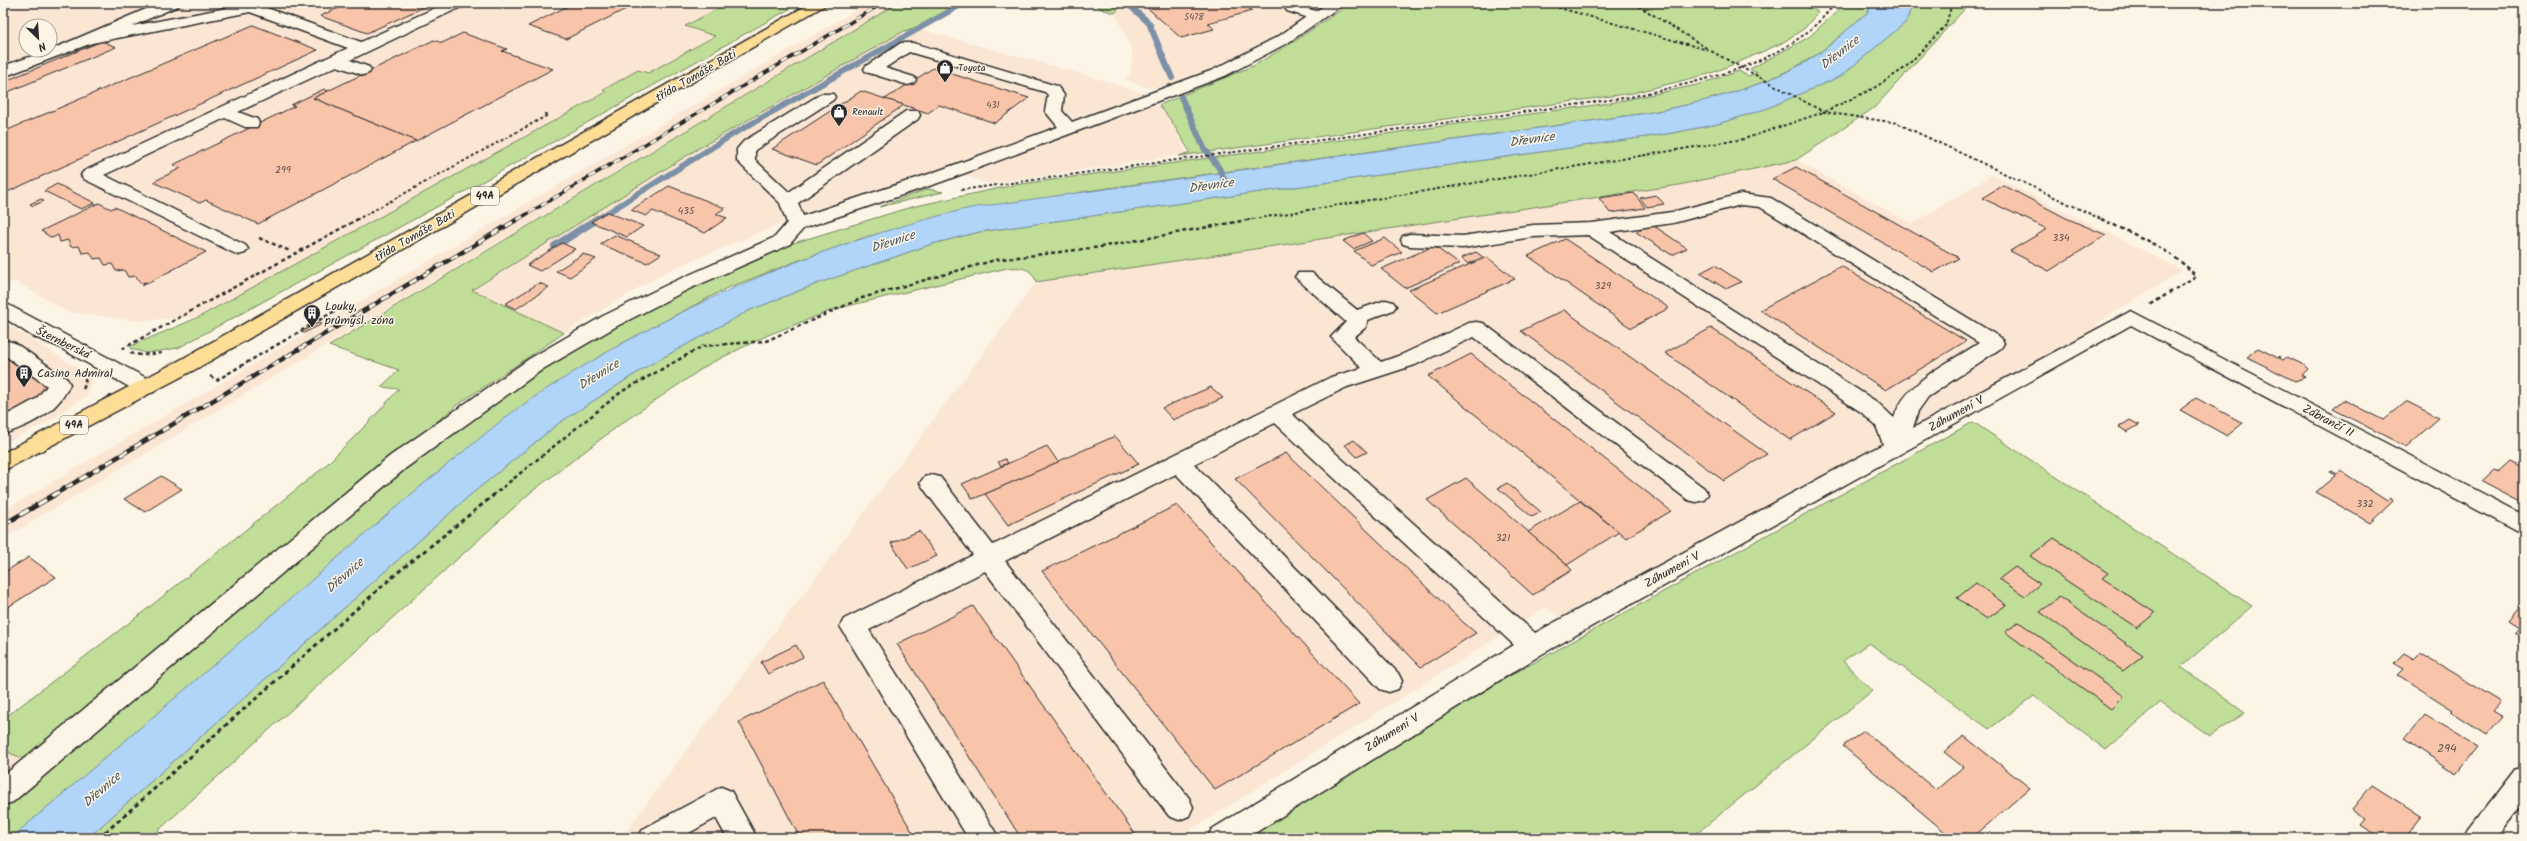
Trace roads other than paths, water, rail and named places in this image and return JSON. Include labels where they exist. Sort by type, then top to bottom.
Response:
[{"type":"main road","name":"třída Tomáše Bati","points":[[3,463],[146,387],[388,252],[822,3]]},
{"type":"street","points":[[3,72],[88,39],[173,3]]},
{"type":"street","points":[[238,249],[90,175],[458,3]]},
{"type":"street","points":[[3,793],[398,462],[536,364],[610,321],[680,286],[782,241],[797,224],[935,178],[1139,104],[1242,62],[1284,39],[1338,3]]},
{"type":"street","points":[[88,39],[251,7],[362,48]]},
{"type":"street","points":[[1292,8],[1317,16]]},
{"type":"street","points":[[908,80],[872,69],[907,46],[1051,89],[1056,95],[1052,105],[1054,114],[1070,129]]},
{"type":"street","points":[[336,60],[363,70]]},
{"type":"street","points":[[797,224],[788,201],[746,161],[746,149],[827,97]]},
{"type":"street","points":[[224,112],[251,123]]},
{"type":"street","points":[[788,201],[912,115]]},
{"type":"street","points":[[1410,240],[1463,242],[1533,232],[1592,230],[1673,217],[1741,199],[1765,202],[1994,343],[1920,392],[1907,410],[1896,447]]},
{"type":"street","points":[[1592,230],[1869,407],[1885,422],[1896,447]]},
{"type":"street","points":[[1305,277],[1356,318],[1359,322],[1341,337],[1376,370]]},
{"type":"street","points":[[1356,318],[1386,306]]},
{"type":"street","name":"Šternberská","points":[[3,308],[34,329],[64,341],[146,387]]},
{"type":"street","name":"Záhumení V","points":[[1222,838],[1533,647],[2131,317]]},
{"type":"street","name":"Zábrančí II","points":[[2131,317],[2524,526]]},
{"type":"street","points":[[984,838],[853,626],[1339,382],[1408,360],[1476,328],[1696,494]]},
{"type":"street","points":[[3,426],[52,398],[58,390],[59,384],[5,345],[34,329]]},
{"type":"street","points":[[1277,413],[1533,647]]},
{"type":"street","points":[[1179,463],[1389,681]]},
{"type":"street","points":[[932,483],[990,557],[1179,807]]},
{"type":"street","points":[[2479,838],[2524,781]]},
{"type":"street","points":[[653,838],[721,800],[742,838]]},
{"type":"water","name":"Dřevnice","points":[[1872,3],[1913,3],[1906,22],[1841,76],[1768,108],[1718,124],[1667,134],[979,232],[932,244],[816,284],[748,311],[649,365],[559,423],[469,496],[88,838],[11,838],[200,677],[392,510],[511,413],[576,370],[629,340],[683,311],[738,286],[852,242],[910,224],[970,208],[1647,113],[1708,100],[1768,80],[1788,72],[1806,62],[1830,45],[1868,12]]},
{"type":"waterway","points":[[596,220],[735,133],[964,3]]},
{"type":"waterway","points":[[1127,3],[1149,23],[1172,78]]},
{"type":"waterway","name":"Dřevnice","points":[[1181,97],[1204,148],[1219,168],[1226,183]]},
{"type":"waterway","points":[[555,246],[597,219]]},
{"type":"railway","points":[[517,220],[883,3]]},
{"type":"railway","points":[[52,496],[518,219]]},
{"type":"railway","points":[[3,525],[54,495]]},
{"type":"place","name":"Toyota","points":[[945,83]]},
{"type":"place","name":"Renault","points":[[839,127]]},
{"type":"place","name":"Louky, průmysl. zóna","points":[[312,328]]},
{"type":"place","name":"Casino Admiral","points":[[24,388]]}]
